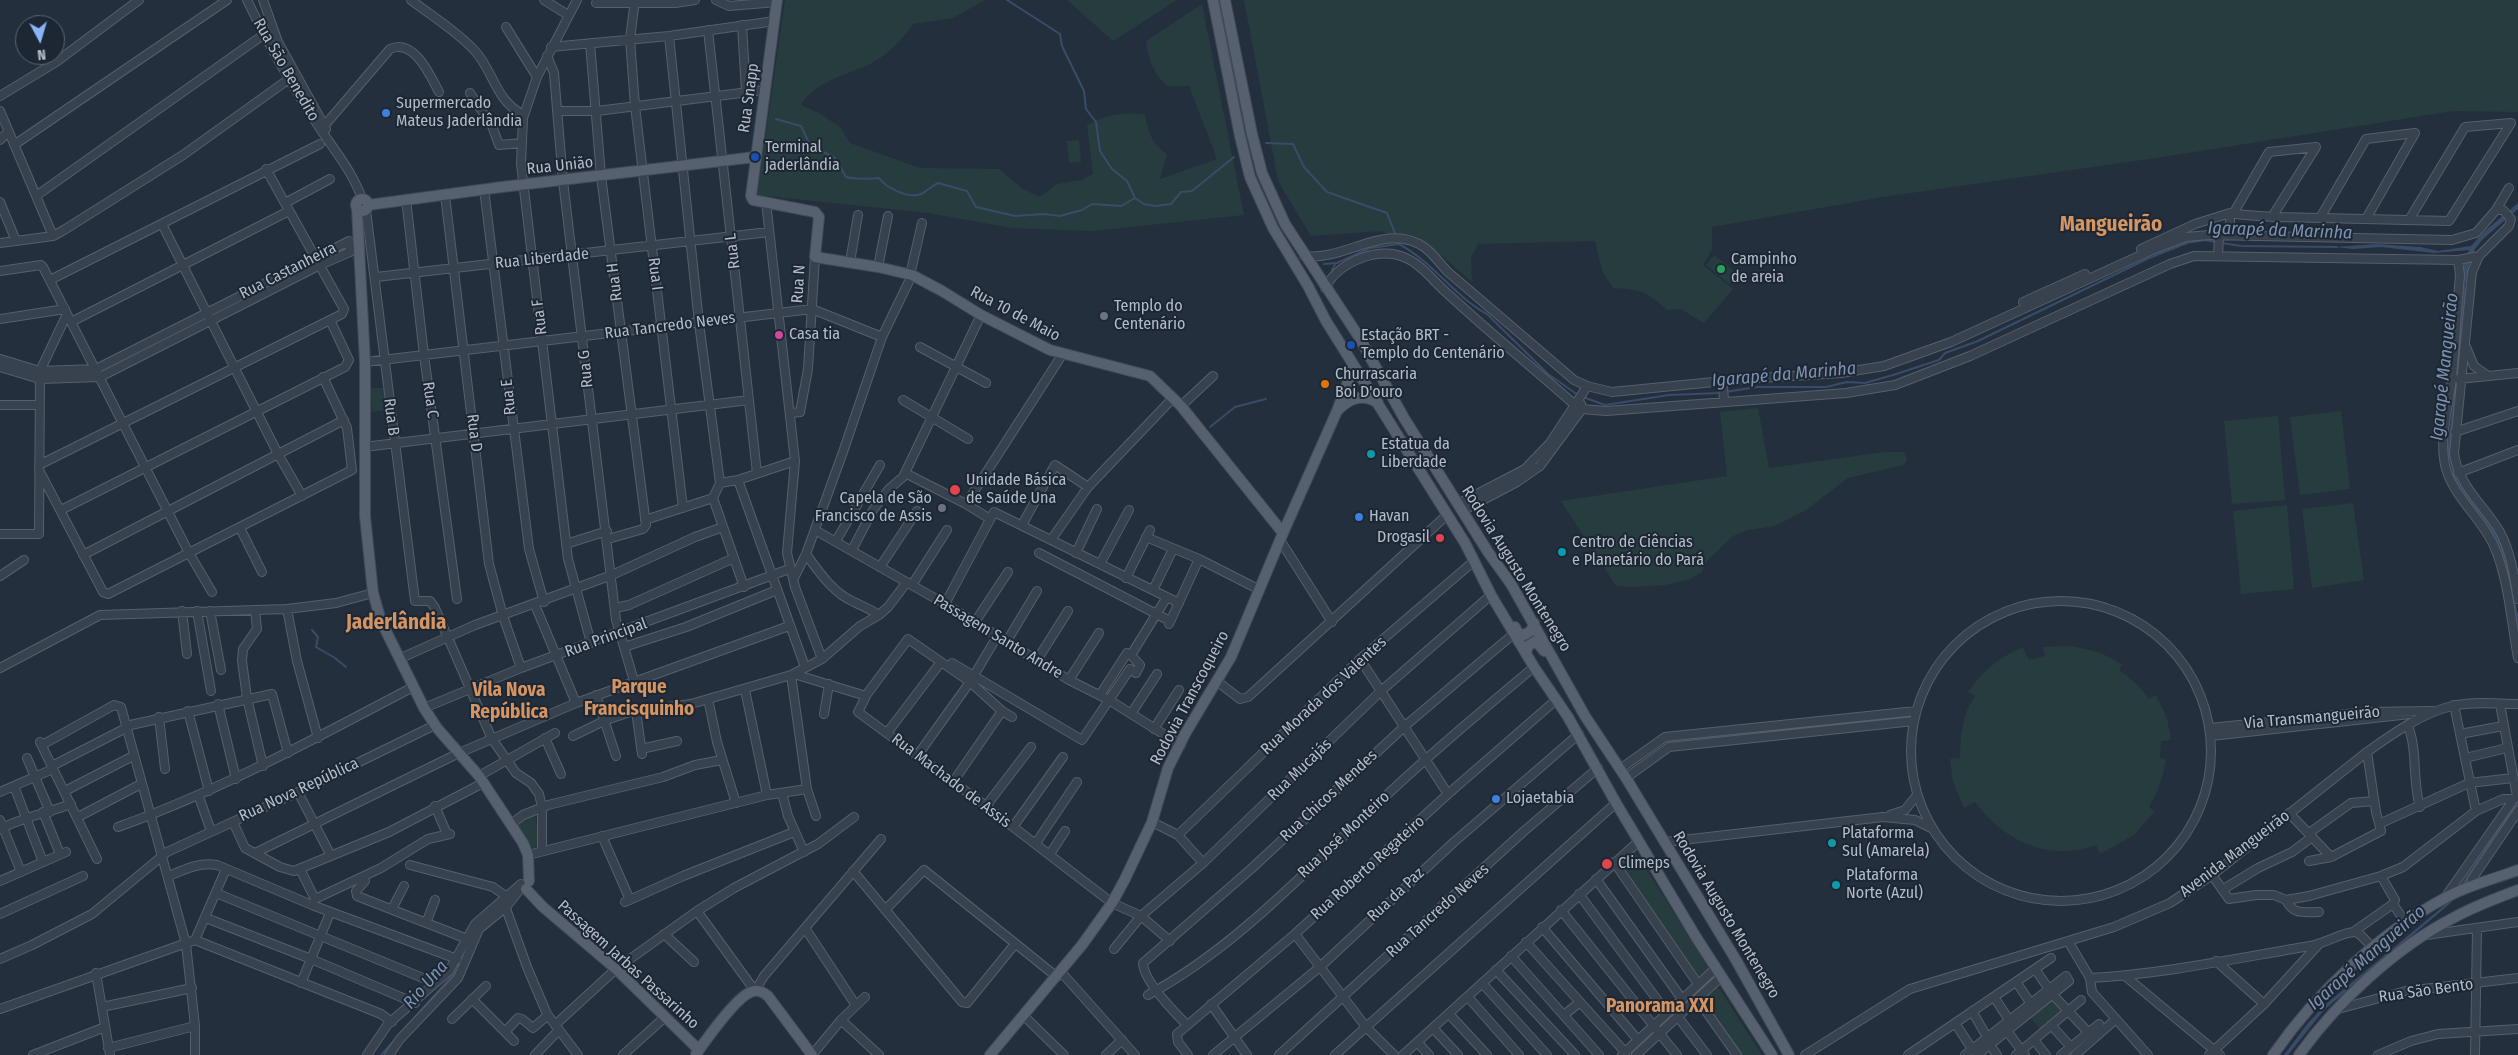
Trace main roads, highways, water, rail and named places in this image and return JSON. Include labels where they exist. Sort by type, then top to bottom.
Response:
[{"type":"main road","name":"Rodovia Augusto Montenegro","points":[[1213,0],[1240,136],[1255,190],[1273,228],[1352,363],[1379,403],[1447,515],[1491,595],[1499,600],[1515,632]]},
{"type":"main road","name":"Rodovia Augusto Montenegro","points":[[1225,0],[1252,134],[1262,173],[1285,224],[1304,256],[1359,337],[1404,418],[1460,508],[1511,584],[1570,686],[1585,716],[1665,842],[1736,960],[1789,1055]]},
{"type":"main road","name":"Rua Snapp","points":[[753,200],[751,196],[755,157],[777,1]]},
{"type":"main road","name":"Rua União","points":[[526,886],[528,860],[511,824],[481,779],[435,725],[424,708],[381,620],[373,593],[365,516],[362,205],[755,157]]},
{"type":"main road","name":"Rua N","points":[[753,200],[814,212],[819,217],[816,257]]},
{"type":"main road","name":"Rua 10 de Maio","points":[[816,257],[878,267],[911,275],[981,315],[1062,355],[1134,370],[1150,376],[1181,406],[1281,537]]},
{"type":"main road","name":"Rodovia Transcoqueiro","points":[[990,1055],[1059,974],[1112,903],[1152,822],[1168,768],[1231,657],[1281,537],[1338,411],[1350,376],[1352,363]]},
{"type":"main road","points":[[1338,411],[1350,400],[1360,397],[1379,403]]},
{"type":"main road","points":[[1515,632],[1525,635],[1533,628],[1534,623]]},
{"type":"main road","points":[[1515,632],[1534,667],[1578,734],[1616,803],[1718,972],[1772,1055]]},
{"type":"main road","points":[[1526,653],[1529,645],[1538,641],[1560,678],[1570,686]]},
{"type":"main road","points":[[2274,1055],[2288,1034],[2320,997],[2405,922],[2444,898],[2518,870]]},
{"type":"main road","name":"Passagem Jarbas Passarinho","points":[[526,886],[616,969],[699,1053]]},
{"type":"main road","points":[[2299,1055],[2336,1009],[2423,936],[2454,917],[2518,890]]},
{"type":"main road","points":[[699,1053],[738,1001],[755,991],[761,991],[768,996],[812,1055]]},
{"type":"water","points":[[2518,203],[2518,209],[2483,239],[2475,249],[2470,262],[2465,284],[2467,302],[2462,365],[2450,446],[2455,472],[2500,539],[2508,561],[2518,615],[2518,637],[2500,547],[2456,484],[2447,452],[2458,362],[2459,299],[2464,264],[2469,250],[2434,253],[2381,247],[2353,249],[2335,247],[2377,244],[2420,247],[2438,251],[2471,246],[2485,231]]},
{"type":"water","points":[[2518,799],[2518,808],[2467,883],[2460,886]]},
{"type":"water","points":[[2453,901],[2324,1010],[2288,1055],[2284,1055],[2308,1023],[2326,1004],[2446,904]]},
{"type":"waterway","name":"Igarapé da Marinha","points":[[1007,0],[1060,34],[1062,46],[1084,91],[1086,109],[1096,122],[1100,151],[1112,169],[1127,181],[1135,198],[1144,204],[1155,206],[1171,204],[1181,192],[1192,191],[1234,157]]},
{"type":"waterway","points":[[776,119],[801,126],[810,145],[835,158],[846,177],[862,179],[879,178],[892,189],[904,194],[921,194],[938,183],[967,191],[976,207],[1015,216],[1044,214],[1060,216],[1082,210],[1092,204],[1121,206],[1135,198]]},
{"type":"waterway","name":"Igarapé da Marinha","points":[[1266,143],[1293,144],[1304,167],[1327,192],[1387,213],[1396,236]]},
{"type":"waterway","name":"Igarapé da Marinha","points":[[1725,392],[1757,387],[1826,387],[1847,382],[1865,383],[1893,375],[1939,360],[1945,353],[1978,341],[2149,258],[2187,243],[2204,240],[2217,242]]},
{"type":"waterway","name":"Igarapé da Marinha","points":[[1398,241],[1399,244],[1423,260],[1464,298],[1487,314],[1548,374],[1578,395]]},
{"type":"waterway","name":"Igarapé da Marinha","points":[[2222,243],[2241,246],[2337,247]]},
{"type":"waterway","points":[[1324,264],[1337,263],[1370,248],[1399,244]]},
{"type":"waterway","points":[[1332,270],[1336,263]]},
{"type":"waterway","name":"Igarapé da Marinha","points":[[1583,397],[1605,405],[1669,395],[1720,393]]},
{"type":"waterway","points":[[1210,427],[1235,407],[1266,399]]},
{"type":"waterway","points":[[312,630],[318,637],[316,647],[346,667]]},
{"type":"waterway","name":"Rio Una","points":[[461,961],[465,952]]},
{"type":"waterway","name":"Rio Una","points":[[381,1055],[459,968]]},
{"type":"place","name":"Supermercado Mateus Jaderlândia","points":[[386,113]]},
{"type":"place","name":"Terminal jaderlândia","points":[[755,157]]},
{"type":"place","name":"Campinho de areia","points":[[1721,269]]},
{"type":"place","name":"Templo do Centenário","points":[[1104,316]]},
{"type":"place","name":"Casa tia","points":[[779,335]]},
{"type":"place","name":"Estação BRT - Templo do Centenário","points":[[1351,345]]},
{"type":"place","name":"Churrascaria Boi D'ouro","points":[[1325,384]]},
{"type":"place","name":"Estatua da Liberdade","points":[[1371,454]]},
{"type":"place","name":"Unidade Básica de Saúde Una","points":[[955,490]]},
{"type":"place","name":"Capela de São Francisco de Assis","points":[[942,508]]},
{"type":"place","name":"Havan","points":[[1359,517]]},
{"type":"place","name":"Drogasil","points":[[1440,538]]},
{"type":"place","name":"Centro de Ciências e Planetário do Pará","points":[[1562,552]]},
{"type":"place","name":"Lojaetabia","points":[[1496,799]]},
{"type":"place","name":"Plataforma Sul (Amarela)","points":[[1832,843]]},
{"type":"place","name":"Climeps","points":[[1607,864]]},
{"type":"place","name":"Plataforma Norte (Azul)","points":[[1836,885]]},
{"type":"district","name":"Mangueirão","points":[[2111,225]]},
{"type":"district","name":"Jaderlândia","points":[[396,623]]},
{"type":"district","name":"Parque Francisquinho","points":[[639,699]]},
{"type":"district","name":"Vila Nova República","points":[[509,702]]},
{"type":"district","name":"Panorama XXI","points":[[1660,1007]]},
{"type":"water label","name":"Igarapé Mangueirão","points":[[2445,367]]},
{"type":"water label","name":"Igarapé Mangueirão","points":[[2367,958]]}]
